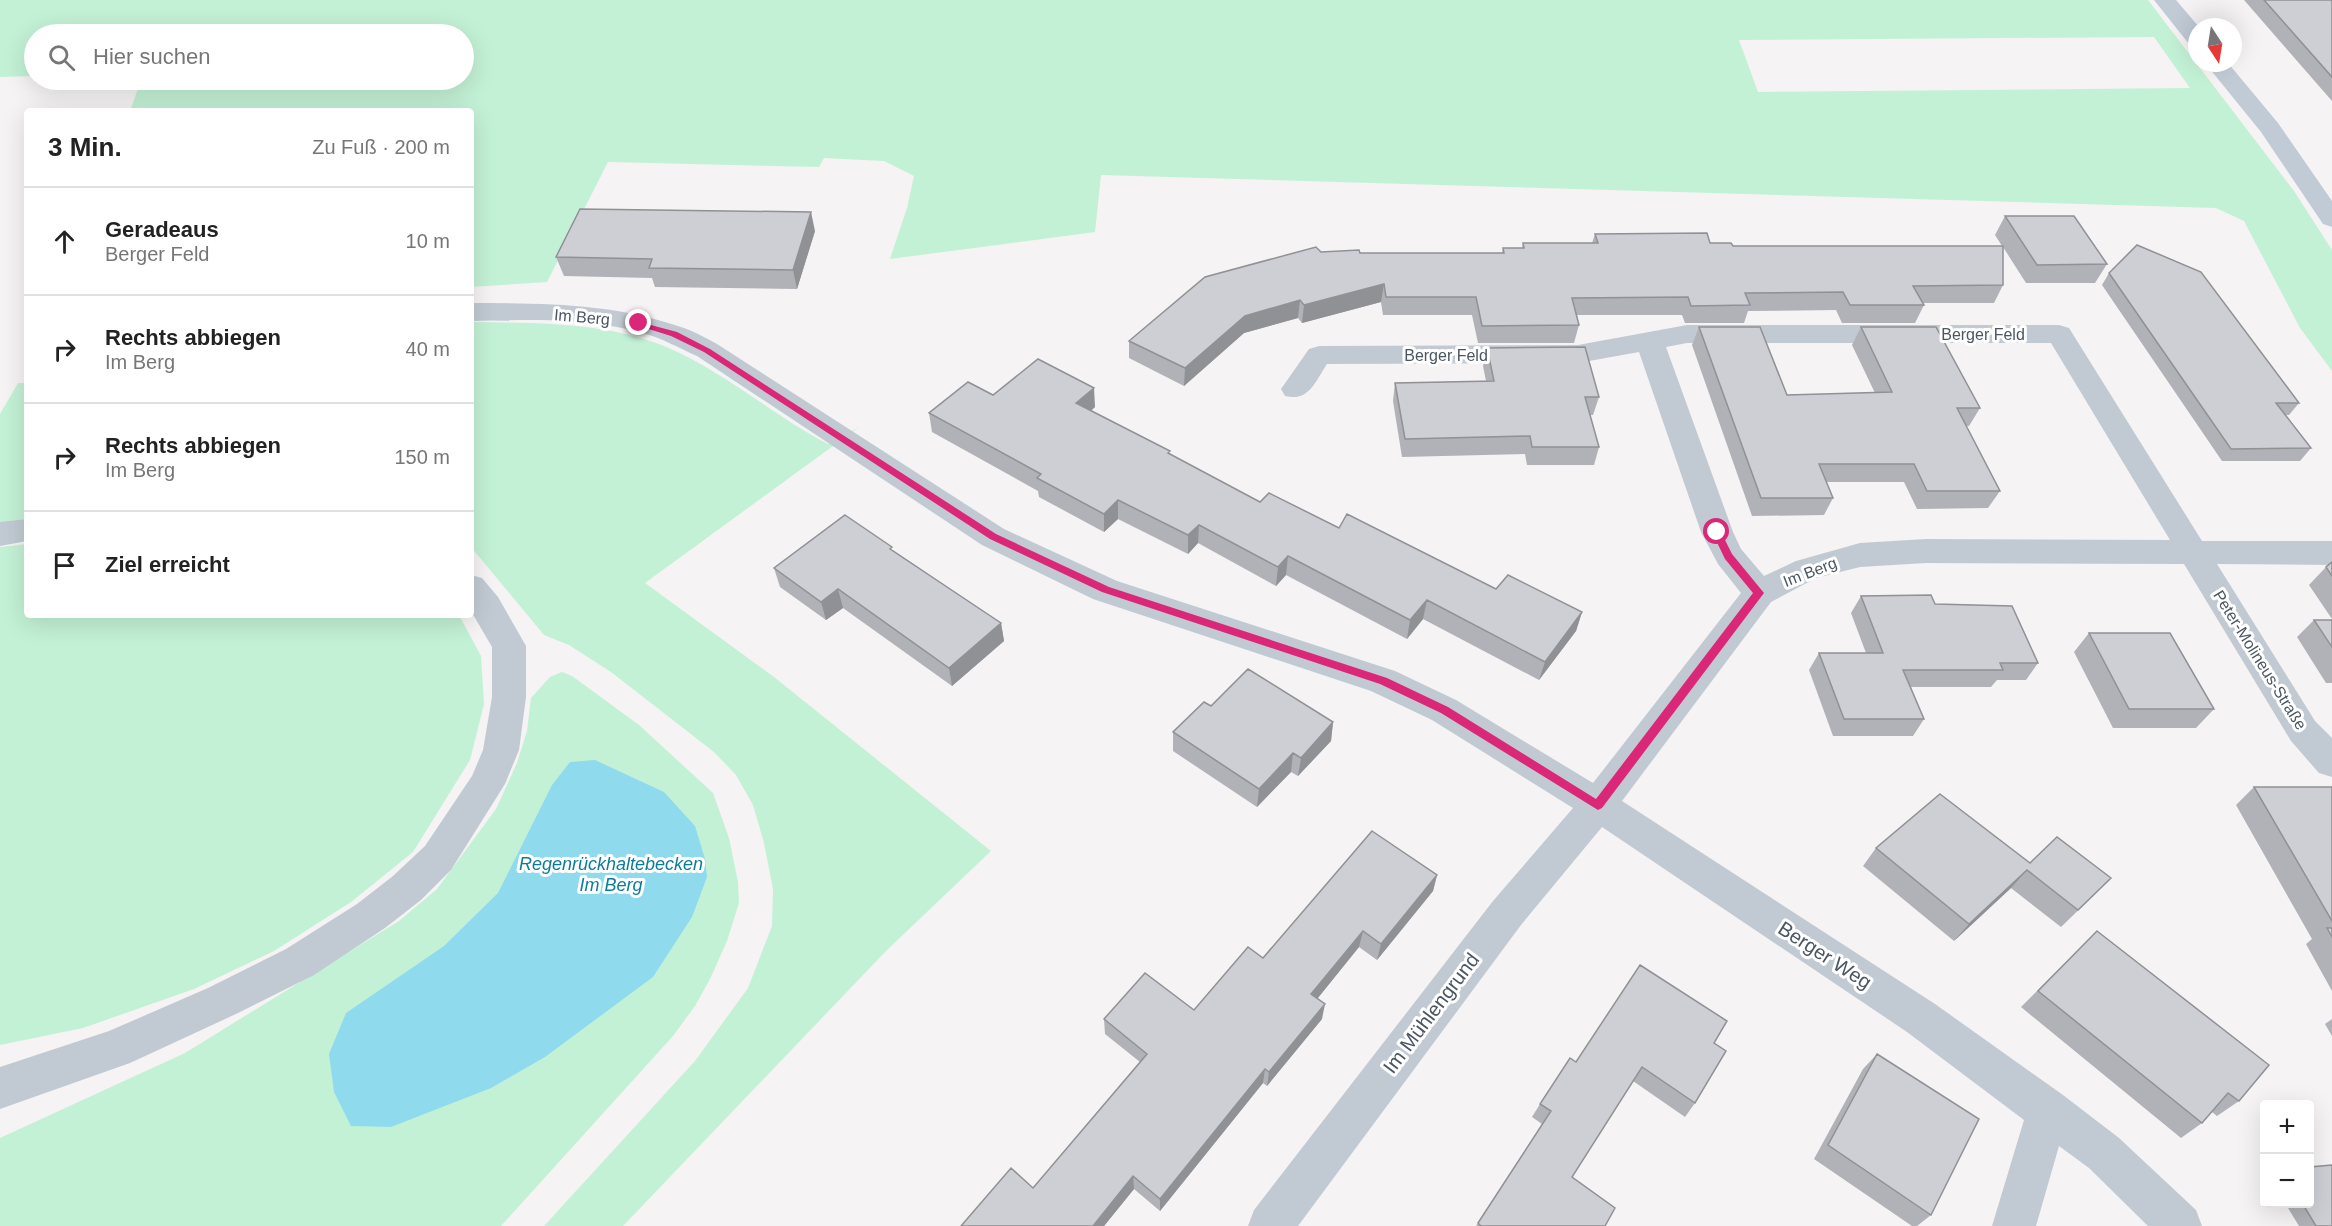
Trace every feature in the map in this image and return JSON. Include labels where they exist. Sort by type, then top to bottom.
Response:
[{"type":"main road","points":[[2165,0],[2188,28]]},
{"type":"main road","points":[[2223,72],[2270,128],[2332,219]]},
{"type":"street","name":"Im Berg","points":[[474,312],[556,314],[613,319],[639,323],[674,334],[717,356],[993,537],[1105,590],[1383,681],[1444,710],[1598,805],[1759,593],[1807,569],[1860,555],[1926,551],[2332,553]]},
{"type":"street","name":"Berger Feld","points":[[1295,389],[1319,355],[1578,354],[1687,334],[2059,334],[2194,554]]},
{"type":"street","points":[[1650,342],[1717,532],[1729,556],[1759,593]]},
{"type":"street","points":[[0,534],[24,530]]},
{"type":"street","name":"Peter-Molineus-Straße","points":[[2194,554],[2303,730],[2332,762]]},
{"type":"street","points":[[0,1088],[115,1049],[222,1001],[300,962],[371,916],[438,858],[487,784],[501,750],[509,697],[509,646],[486,606],[474,591]]},
{"type":"street","name":"Berger Weg","points":[[1598,805],[1921,1018],[2104,1153],[2180,1226]]},
{"type":"street","name":"Im Mühlengrund","points":[[1270,1226],[1507,913],[1598,805]]},
{"type":"street","points":[[2014,1226],[2048,1110]]},
{"type":"green space","points":[[0,0],[2148,0],[2188,52],[2188,72],[2203,72],[2294,191],[2332,250],[2332,371],[2300,328],[2244,221],[2216,208],[1101,175],[1095,232],[890,259],[907,208],[914,176],[884,161],[824,158],[819,167],[608,162],[547,282],[474,287],[474,108],[131,108],[137,90],[474,90],[474,24],[24,24],[24,76],[0,77]],"holes":[[[2154,37],[2190,88],[1758,92],[1739,40]]]},
{"type":"green space","points":[[474,322],[569,325],[618,332],[641,338],[686,356],[828,444],[859,427],[645,583],[774,677],[991,851],[886,951],[623,1226],[544,1226],[695,1061],[748,988],[772,926],[773,889],[764,843],[753,805],[736,775],[714,752],[611,672],[569,645],[544,635],[474,551]]},
{"type":"green space","points":[[18,383],[24,383],[24,519],[0,523],[0,414]]},
{"type":"green space","points":[[24,544],[24,618],[461,618],[481,656],[484,704],[470,760],[413,852],[351,902],[274,951],[194,989],[83,1028],[0,1045],[0,547]]},
{"type":"green space","points":[[562,672],[572,676],[639,725],[713,793],[729,838],[738,882],[739,903],[727,941],[710,979],[695,1006],[673,1036],[501,1226],[0,1226],[0,1138],[185,1053],[399,921],[437,889],[496,809],[517,763],[527,731],[531,698],[550,677]]},
{"type":"water","name":"Regenrückhaltebecken Im Berg","points":[[595,760],[664,792],[695,826],[705,859],[707,877],[692,917],[653,977],[545,1057],[491,1088],[391,1127],[351,1126],[334,1092],[329,1054],[346,1013],[444,946],[498,893],[552,785],[570,762]]},
{"type":"building","points":[[2264,0],[2332,0],[2332,77]]},
{"type":"building","points":[[580,209],[811,212],[793,270],[649,268],[652,259],[556,257]]},
{"type":"building","points":[[2005,216],[2074,216],[2107,264],[2037,265]]},
{"type":"building","points":[[1707,233],[1710,243],[1731,243],[1733,246],[2003,246],[2003,285],[1913,286],[1924,305],[1850,305],[1843,292],[1745,293],[1750,305],[1691,306],[1688,297],[1572,298],[1579,325],[1482,326],[1476,297],[1386,297],[1384,284],[1304,305],[1300,300],[1245,316],[1185,368],[1129,341],[1205,277],[1316,247],[1321,252],[1359,250],[1360,253],[1504,253],[1503,248],[1524,248],[1523,243],[1598,243],[1595,234]]},
{"type":"building","points":[[2137,245],[2201,272],[2299,403],[2276,403],[2311,448],[2231,449],[2109,273]]},
{"type":"building","points":[[1699,327],[1760,327],[1787,395],[1892,392],[1861,327],[1936,327],[1980,408],[1957,408],[2000,491],[1927,491],[1914,464],[1819,464],[1833,498],[1761,498]]},
{"type":"building","points":[[1585,347],[1599,397],[1585,397],[1599,447],[1532,447],[1530,436],[1405,439],[1395,383],[1494,381],[1487,348]]},
{"type":"building","points":[[1038,359],[1094,388],[1076,403],[1170,451],[1168,453],[1260,502],[1269,493],[1339,528],[1347,514],[1496,589],[1508,575],[1582,612],[1545,662],[1427,600],[1410,620],[1288,556],[1278,567],[1199,525],[1188,535],[1118,500],[1104,514],[1037,478],[1041,474],[929,413],[968,382],[993,395]]},
{"type":"building","points":[[845,515],[892,547],[890,549],[1001,623],[949,668],[838,589],[821,602],[774,568]]},
{"type":"building","points":[[2332,562],[2332,576],[2326,567]]},
{"type":"building","points":[[1931,595],[1935,604],[2012,606],[2038,663],[2000,663],[2003,670],[1903,670],[1924,719],[1844,719],[1819,653],[1883,653],[1861,596]]},
{"type":"building","points":[[2314,620],[2332,620],[2332,647]]},
{"type":"building","points":[[2089,633],[2170,633],[2214,709],[2129,709]]},
{"type":"building","points":[[1248,669],[1333,722],[1301,758],[1293,753],[1259,789],[1173,732],[1204,702],[1211,706]]},
{"type":"building","points":[[2254,787],[2332,787],[2332,921]]},
{"type":"building","points":[[1940,794],[2030,863],[2057,837],[2111,878],[2078,910],[2027,870],[1969,924],[1876,848]]},
{"type":"building","points":[[1372,831],[1437,875],[1381,944],[1363,931],[1311,994],[1325,1004],[1269,1072],[1265,1069],[1160,1199],[1133,1176],[1093,1226],[961,1226],[1011,1168],[1033,1188],[1147,1054],[1104,1019],[1145,973],[1194,1010],[1248,947],[1263,958]]},
{"type":"building","points":[[2097,931],[2269,1065],[2239,1101],[2228,1093],[2202,1123],[2038,991]]},
{"type":"building","points":[[1640,965],[1727,1021],[1714,1043],[1726,1051],[1695,1103],[1642,1067],[1572,1177],[1615,1208],[1605,1226],[1481,1226],[1478,1223],[1551,1111],[1540,1104],[1570,1058],[1576,1062]]},
{"type":"building","points":[[1877,1054],[1979,1119],[1931,1215],[1828,1145]]},
{"type":"building","points":[[2332,1165],[2332,1226],[2316,1226],[2305,1208],[2314,1208],[2314,1167]]},
{"type":"route","points":[[639,323],[674,334],[707,350],[993,537],[1105,590],[1383,681],[1444,710],[1598,805],[1759,593],[1729,556],[1717,532]]}]
